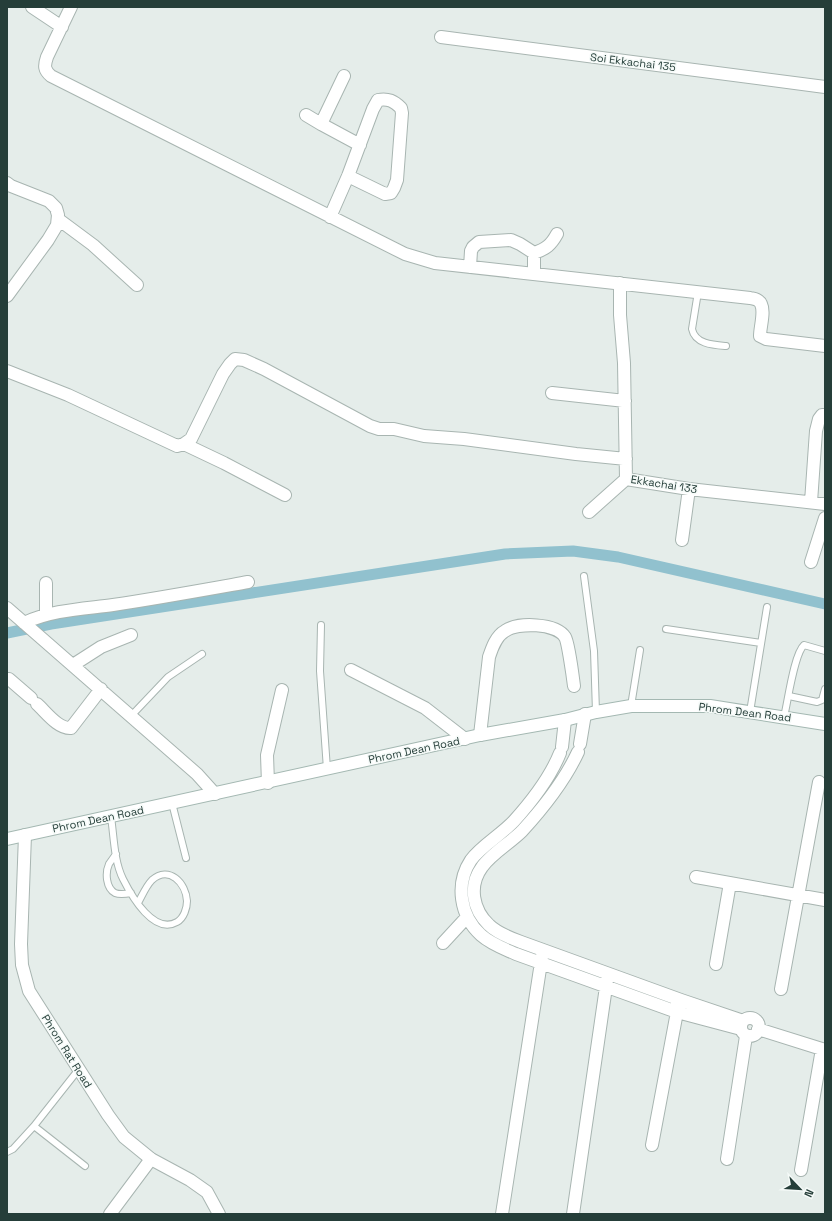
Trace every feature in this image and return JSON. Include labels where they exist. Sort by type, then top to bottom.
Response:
[{"type":"street","points":[[32,7],[62,26]]},
{"type":"street","points":[[71,7],[46,57],[44,66],[46,71],[51,76],[405,254],[435,263],[750,298],[758,300],[761,304],[762,311],[760,336],[766,339],[825,346]]},
{"type":"street","name":"Soi Ekkachai 135","points":[[441,37],[825,87]]},
{"type":"street","points":[[321,124],[344,76]]},
{"type":"street","points":[[330,217],[348,176],[373,109],[378,100],[385,99],[394,102],[401,108],[397,180],[391,193],[385,194],[348,176]]},
{"type":"street","points":[[306,115],[360,145]]},
{"type":"street","points":[[7,183],[49,201],[56,208],[58,215],[57,225],[48,240],[7,296]]},
{"type":"street","points":[[58,219],[93,245],[137,285]]},
{"type":"street","points":[[534,253],[545,249],[551,244],[557,234]]},
{"type":"street","points":[[470,267],[471,251],[479,242],[511,240],[534,253]]},
{"type":"street","points":[[534,253],[534,274]]},
{"type":"street","name":"Ekkachai 133","points":[[620,283],[620,315],[624,363],[626,479],[690,489],[825,504]]},
{"type":"street","points":[[7,371],[68,395],[177,446],[184,444],[191,439],[223,374],[235,359],[244,360],[264,369],[370,426],[379,429],[394,429],[424,436],[464,439],[626,459]]},
{"type":"street","points":[[552,393],[625,401]]},
{"type":"street","points":[[811,502],[816,431],[819,419],[822,415],[825,415]]},
{"type":"street","points":[[184,444],[286,495]]},
{"type":"street","points":[[589,512],[626,479]]},
{"type":"street","points":[[682,540],[690,489]]},
{"type":"street","points":[[811,562],[825,518]]},
{"type":"street","points":[[26,624],[38,616],[62,611],[176,595],[248,582]]},
{"type":"street","points":[[46,583],[46,615]]},
{"type":"street","points":[[7,608],[197,774],[215,794]]},
{"type":"street","points":[[480,736],[489,657],[492,646],[503,631],[516,626],[556,629],[566,638],[574,686]]},
{"type":"street","points":[[73,665],[101,647],[130,635]]},
{"type":"street","points":[[350,670],[426,708],[465,739]]},
{"type":"street","points":[[9,679],[65,728],[71,728],[101,690]]},
{"type":"street","points":[[268,783],[268,755],[282,690]]},
{"type":"street","name":"Phrom Dean Road","points":[[7,839],[465,739],[631,706],[710,706],[825,724]]},
{"type":"street","points":[[590,713],[578,751],[567,774],[537,814],[515,838],[482,867],[474,886],[474,898],[477,909],[490,926],[499,932],[521,942],[677,999],[743,1029]]},
{"type":"street","points":[[565,720],[557,763],[527,806],[505,830],[472,860],[465,872],[461,885],[461,900],[467,917],[481,935],[493,943],[516,954],[677,1012],[743,1029]]},
{"type":"street","points":[[560,752],[578,751]]},
{"type":"street","points":[[781,990],[819,782]]},
{"type":"street","points":[[505,830],[515,838]]},
{"type":"street","name":"Phrom Rat Road","points":[[25,835],[21,944],[22,965],[29,991],[78,1069],[124,1137],[151,1159],[190,1180],[207,1192],[219,1214]]},
{"type":"street","points":[[696,877],[825,900]]},
{"type":"street","points":[[716,964],[730,883]]},
{"type":"street","points":[[443,943],[467,917]]},
{"type":"street","points":[[502,1214],[543,950]]},
{"type":"street","points":[[573,1214],[608,974]]},
{"type":"street","points":[[652,1145],[677,1012],[677,999]]},
{"type":"street","points":[[727,1159],[743,1029],[748,1018],[754,1019],[758,1023],[758,1029],[823,1049],[801,1170]]},
{"type":"street","points":[[110,1214],[151,1159]]},
{"type":"lane","points":[[698,292],[692,329],[693,335],[698,340],[726,346]]},
{"type":"lane","points":[[584,576],[594,651],[590,713]]},
{"type":"lane","points":[[750,712],[767,607]]},
{"type":"lane","points":[[321,625],[320,671],[327,770]]},
{"type":"lane","points":[[666,629],[761,643]]},
{"type":"lane","points":[[784,717],[800,648],[804,645],[825,651]]},
{"type":"lane","points":[[631,706],[640,650]]},
{"type":"lane","points":[[131,716],[168,677],[202,654]]},
{"type":"lane","points":[[789,696],[817,702],[822,700],[825,688]]},
{"type":"lane","points":[[172,803],[186,858]]},
{"type":"lane","points":[[111,816],[118,866],[123,879],[138,903],[151,918],[161,924],[170,925],[179,921],[185,913],[187,901],[182,884],[176,877],[170,874],[162,875],[153,879],[138,903]]},
{"type":"lane","points":[[116,854],[108,865],[107,872],[110,888],[115,893],[131,893]]},
{"type":"lane","points":[[7,1152],[13,1149],[34,1126],[78,1069]]},
{"type":"lane","points":[[34,1126],[85,1166]]},
{"type":"waterway","points":[[7,633],[51,624],[505,554],[573,551],[618,557],[825,604]]}]
